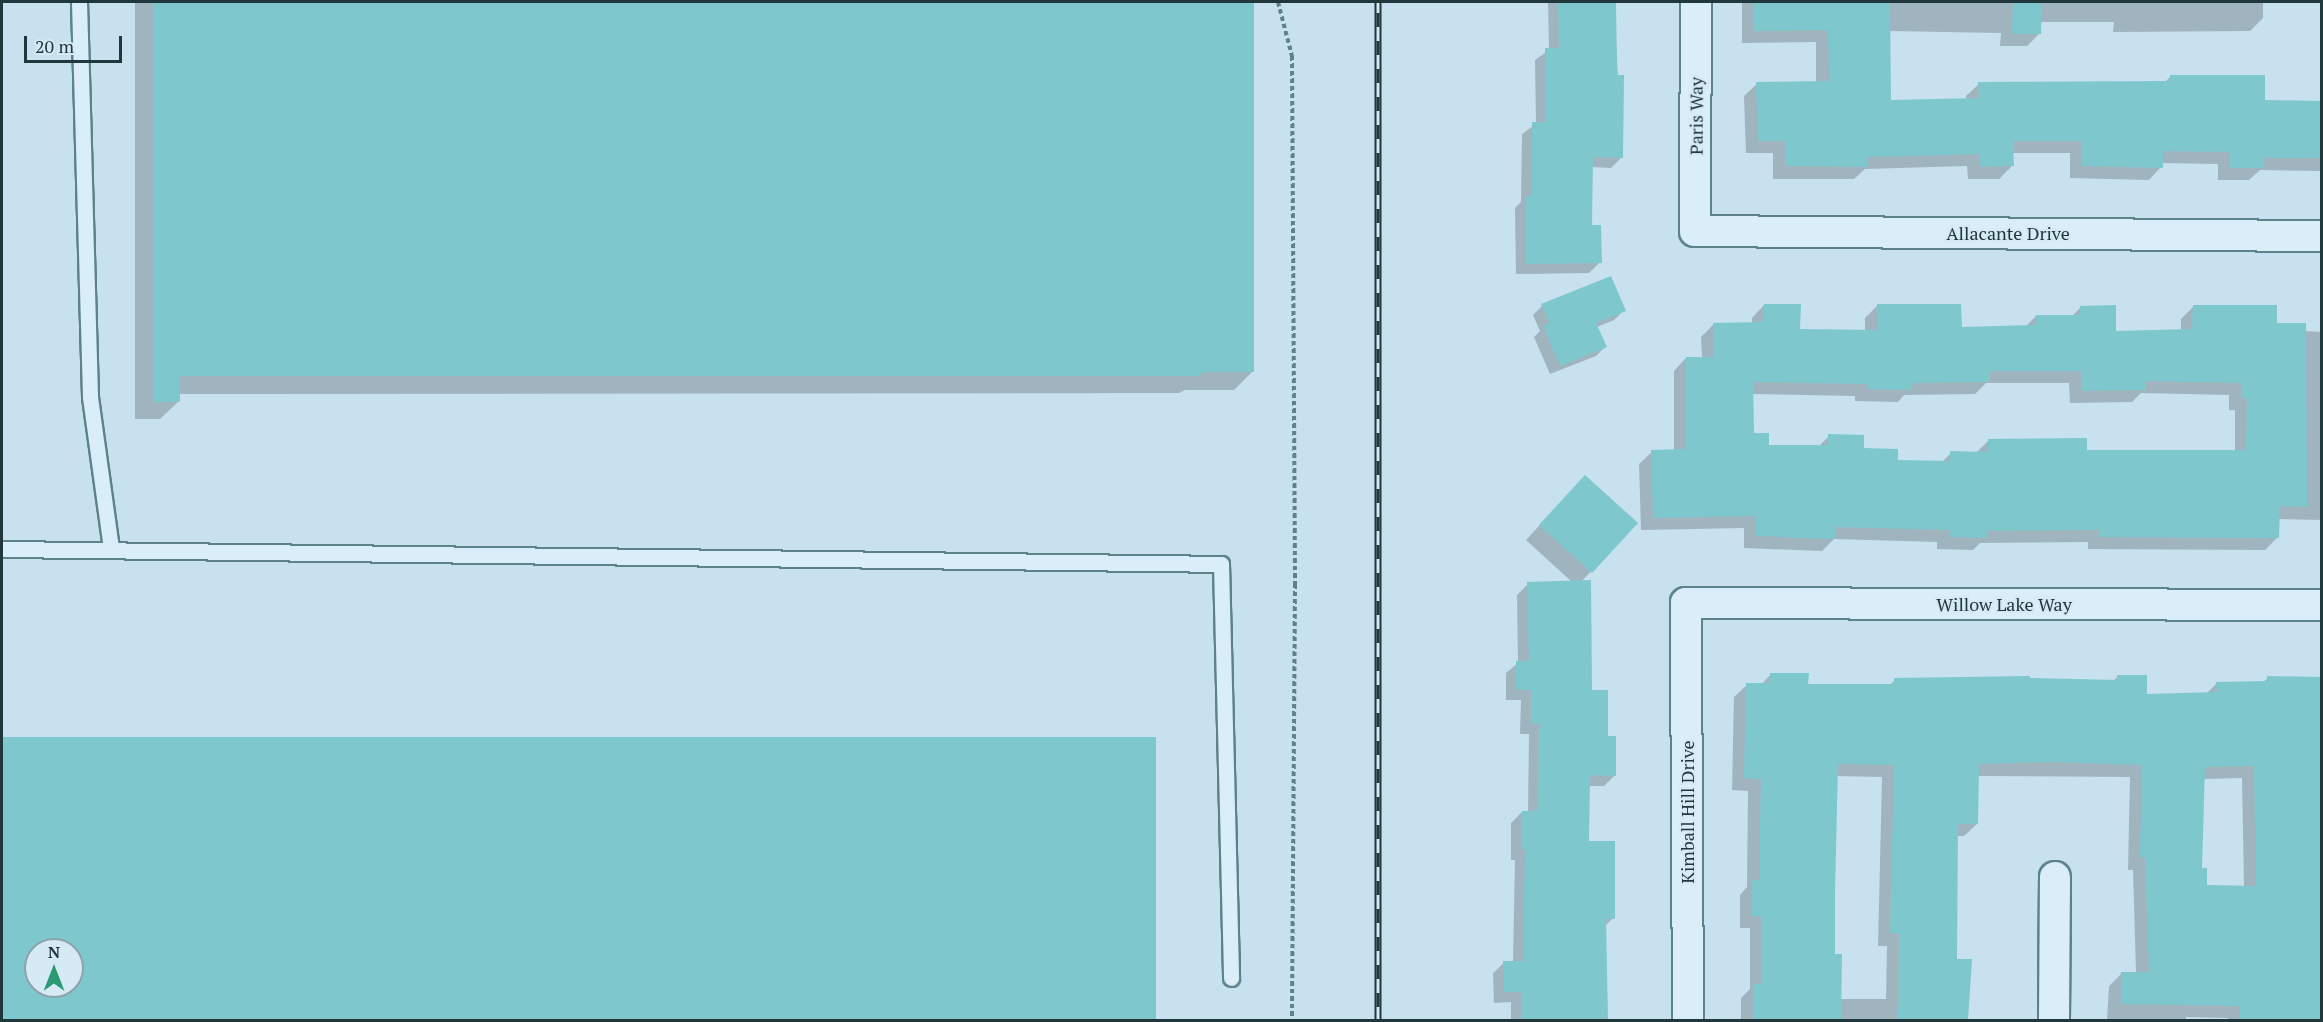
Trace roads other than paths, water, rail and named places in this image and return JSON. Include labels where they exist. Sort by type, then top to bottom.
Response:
[{"type":"street","name":"Paris Way","points":[[1695,231],[1696,2]]},
{"type":"street","name":"Allacante Drive","points":[[1695,231],[2322,236]]},
{"type":"street","name":"Willow Lake Way","points":[[1686,603],[2322,605]]},
{"type":"street","name":"Kimball Hill Drive","points":[[1686,603],[1688,1020]]},
{"type":"street","points":[[2054,1020],[2055,877]]},
{"type":"lane","points":[[79,2],[90,397],[111,548]]},
{"type":"lane","points":[[2,549],[111,548],[1221,564],[1231,978]]},
{"type":"railway","points":[[1378,2],[1378,1020]]}]
